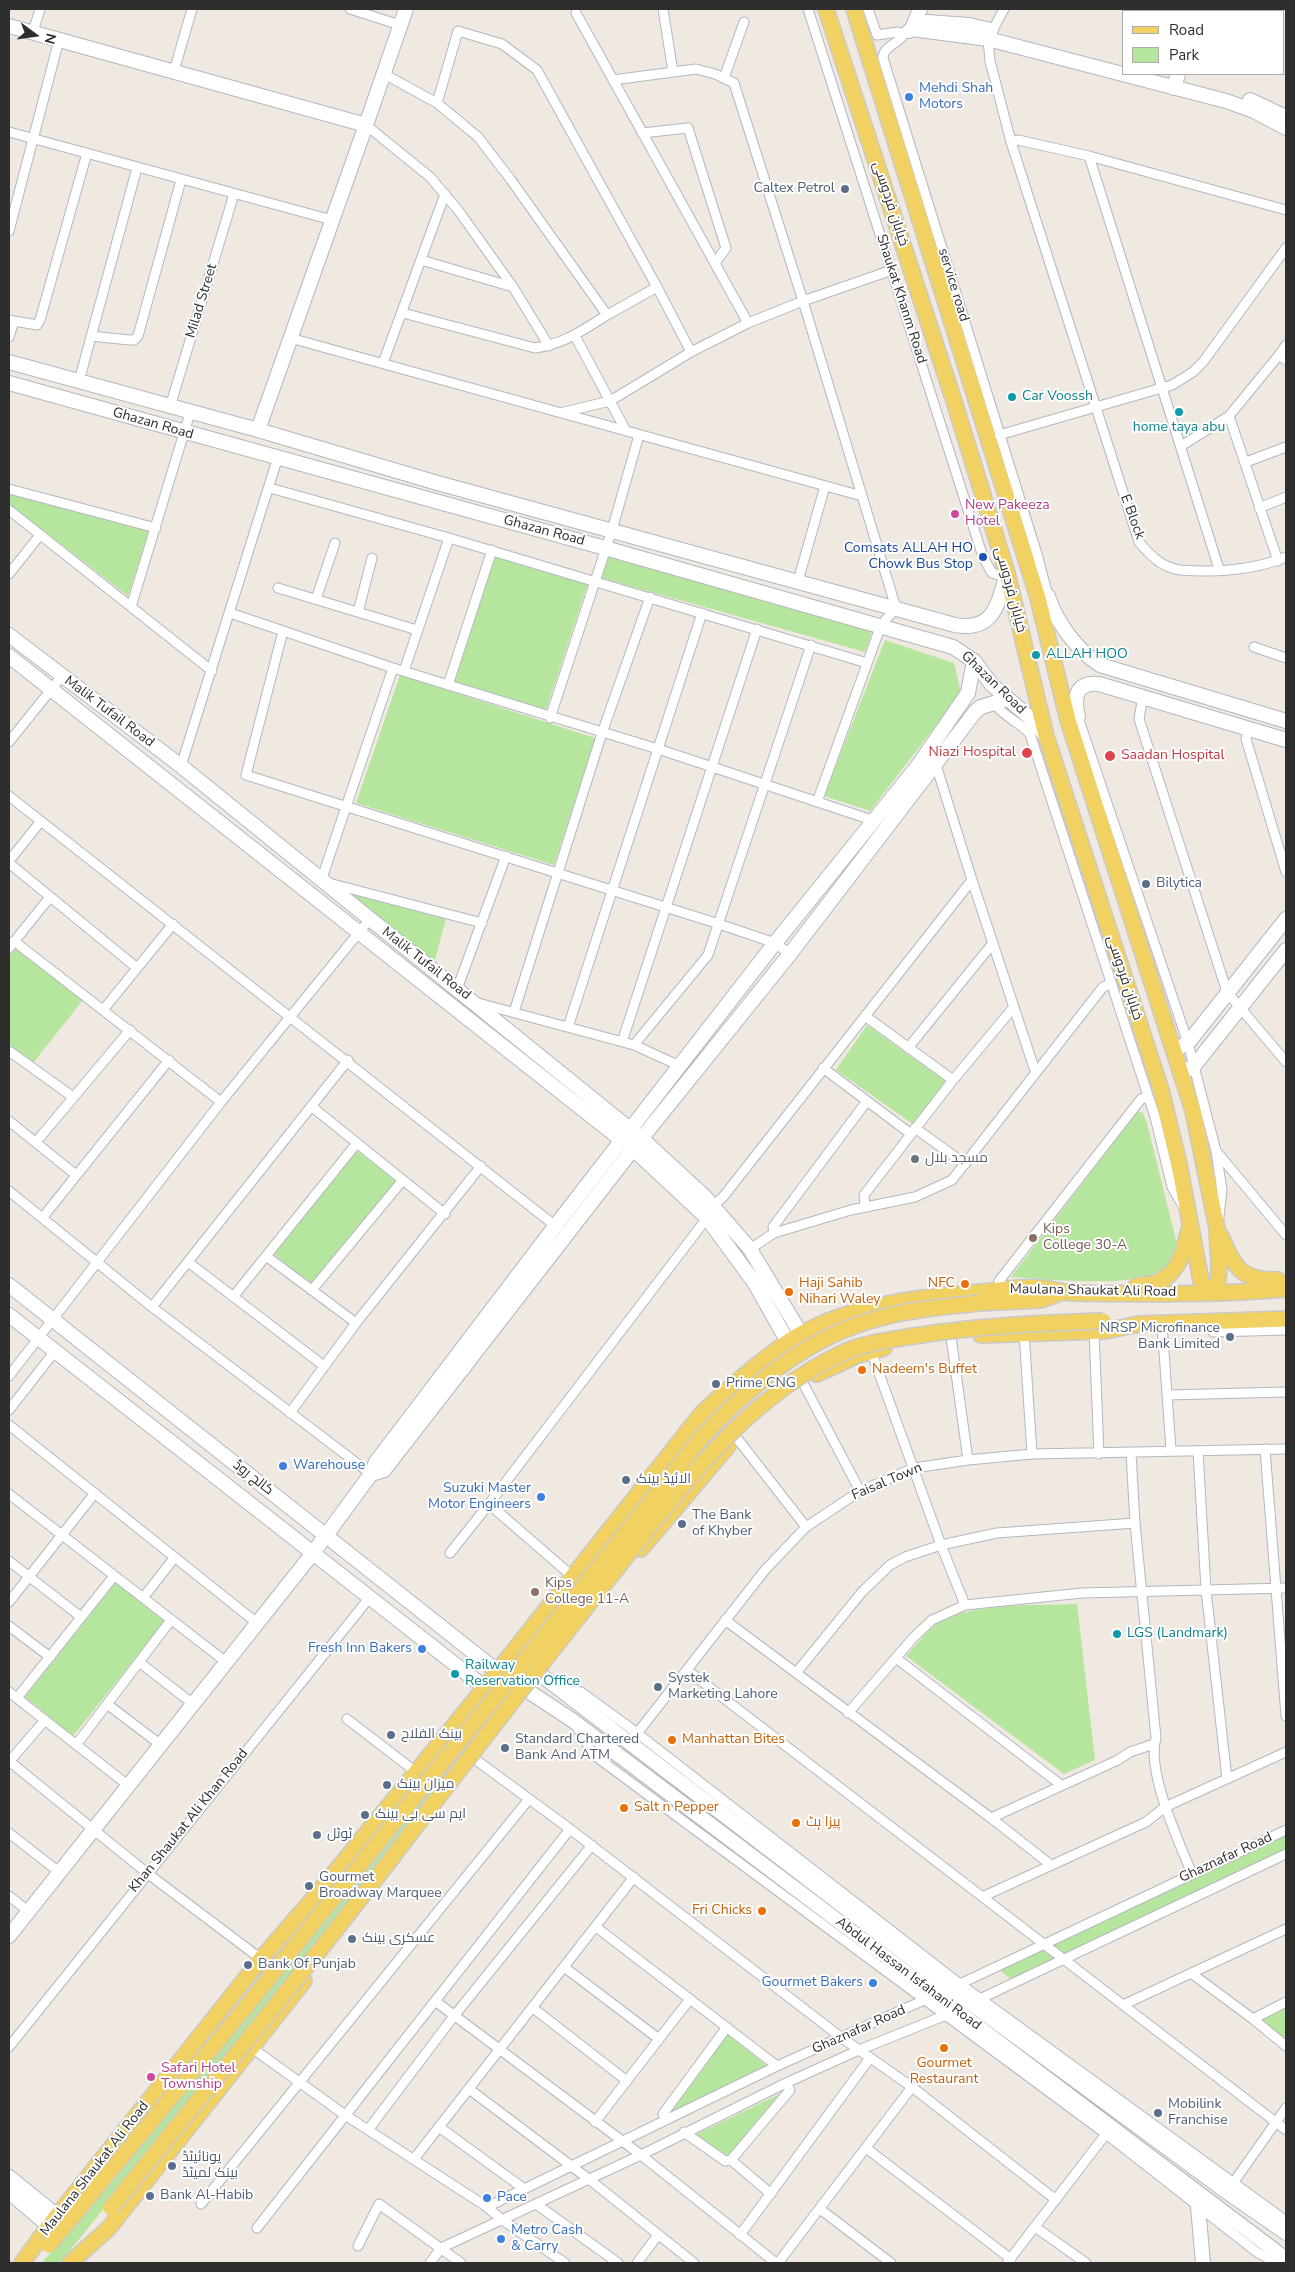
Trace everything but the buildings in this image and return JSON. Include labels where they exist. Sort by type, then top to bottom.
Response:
[{"type":"main road","name":"خیابان فردوسی","points":[[826,9],[954,401],[1007,573],[1046,736],[1117,980],[1161,1090],[1191,1221],[1201,1281],[1210,1292],[1218,1280],[1217,1228],[1188,1070],[1181,1046],[1154,991],[1073,719],[1043,597],[935,266],[888,95],[854,9]]},
{"type":"main road","points":[[911,269],[932,320],[936,325],[940,325],[945,320],[935,266]]},
{"type":"main road","points":[[954,401],[946,364],[952,358],[958,362],[976,396]]},
{"type":"main road","points":[[1117,980],[1131,982],[1144,1011],[1149,1011],[1153,1008],[1154,991]]},
{"type":"main road","points":[[1110,1294],[1143,1284],[1154,1283],[1171,1272],[1182,1257],[1191,1221]]},
{"type":"main road","points":[[1217,1228],[1230,1257],[1244,1273],[1260,1280],[1286,1280]]},
{"type":"main road","name":"Maulana Shaukat Ali Road","points":[[22,2263],[53,2221],[261,1959],[318,1893],[498,1671],[702,1413],[722,1394],[794,1338],[842,1316],[871,1308],[946,1295],[1043,1288],[1060,1293],[1110,1294],[1286,1289]]},
{"type":"main road","points":[[34,2263],[244,2009],[542,1640],[701,1438],[738,1401],[795,1355],[834,1333],[880,1317],[978,1303],[1041,1300],[1060,1293]]},
{"type":"main road","points":[[74,2262],[109,2228],[384,1879],[528,1691],[701,1476],[736,1437],[760,1414],[820,1372],[871,1351],[907,1343],[951,1337],[1098,1326],[1213,1320],[1286,1319]]},
{"type":"main road","points":[[74,2262],[111,2208],[381,1872],[496,1720],[710,1454],[745,1418],[768,1398],[807,1372],[842,1353],[861,1346],[991,1325],[1098,1326]]},
{"type":"main road","points":[[674,1448],[670,1471],[672,1477],[682,1481],[701,1476]]},
{"type":"main road","points":[[637,1496],[655,1493],[663,1496],[668,1502],[670,1515]]},
{"type":"main road","points":[[357,1845],[357,1863],[360,1872],[368,1878],[384,1879]]},
{"type":"main road","points":[[318,1893],[341,1887],[349,1888],[357,1897],[356,1914]]},
{"type":"street","points":[[33,32],[40,9]]},
{"type":"street","points":[[174,71],[192,9]]},
{"type":"street","points":[[350,9],[400,25]]},
{"type":"street","points":[[258,430],[406,9]]},
{"type":"street","points":[[663,9],[673,72]]},
{"type":"street","name":"Shaukat Khanm Road","points":[[808,9],[983,557],[992,572],[998,575],[1007,573]]},
{"type":"street","points":[[868,9],[877,34],[908,31],[927,22],[969,25],[990,34],[1122,67]]},
{"type":"street","points":[[908,31],[920,9]]},
{"type":"street","points":[[990,34],[1004,9]]},
{"type":"street","points":[[576,13],[748,323]]},
{"type":"street","points":[[724,78],[744,22]]},
{"type":"street","points":[[9,26],[366,125],[424,171],[445,194],[487,248],[514,287],[548,346]]},
{"type":"street","points":[[437,103],[458,31],[502,44],[537,70],[691,352]]},
{"type":"street","name":"service road","points":[[908,31],[883,54],[888,95],[1037,554],[1043,597]]},
{"type":"street","points":[[990,34],[1122,65]]},
{"type":"street","name":"E Block","points":[[990,34],[988,51],[1011,142],[1139,542],[1156,560],[1173,569],[1189,571],[1242,567],[1282,559]]},
{"type":"street","points":[[9,231],[59,40]]},
{"type":"street","points":[[612,80],[696,68],[734,83],[803,301],[896,608],[881,625],[817,802]]},
{"type":"street","points":[[384,74],[437,103],[478,137],[607,315]]},
{"type":"street","points":[[1156,75],[1237,95],[1286,117]]},
{"type":"street","points":[[1158,75],[1241,106],[1286,128]]},
{"type":"street","points":[[642,133],[688,128],[726,248],[715,263]]},
{"type":"street","points":[[9,132],[332,220]]},
{"type":"street","points":[[1011,142],[1018,140],[1089,156],[1286,210]]},
{"type":"street","points":[[9,337],[11,321],[37,325],[40,320],[87,153]]},
{"type":"street","points":[[1089,156],[1219,569]]},
{"type":"street","points":[[79,381],[137,168]]},
{"type":"street","points":[[91,336],[134,340],[138,336],[181,180]]},
{"type":"street","name":"Milad Street","points":[[170,407],[234,194]]},
{"type":"street","points":[[383,363],[403,313],[445,194]]},
{"type":"street","points":[[999,435],[1163,387],[1180,380],[1203,362],[1286,248]]},
{"type":"street","points":[[421,260],[514,287]]},
{"type":"street","points":[[563,412],[610,401],[691,352],[748,323],[803,301],[892,270]]},
{"type":"street","points":[[403,313],[535,348],[548,346],[575,336],[607,315],[657,287]]},
{"type":"street","points":[[575,336],[626,431]]},
{"type":"street","points":[[290,338],[862,496]]},
{"type":"street","points":[[1181,446],[1229,416],[1283,358],[1286,345]]},
{"type":"street","name":"Ghazan Road","points":[[9,362],[190,413],[258,430],[434,482],[956,625],[976,626],[984,623],[993,613],[1007,573]]},
{"type":"street","name":"Ghazan Road","points":[[9,383],[881,625],[953,647],[974,662],[992,685],[1001,701],[1028,716],[1046,736]]},
{"type":"street","points":[[131,607],[190,413]]},
{"type":"street","points":[[1229,416],[1246,462],[1259,508],[1282,559]]},
{"type":"street","points":[[550,718],[604,548],[612,530],[639,435]]},
{"type":"street","points":[[1246,462],[1286,446]]},
{"type":"street","points":[[182,766],[270,488],[278,457]]},
{"type":"street","points":[[798,581],[825,486]]},
{"type":"street","points":[[270,488],[492,550],[867,663]]},
{"type":"street","points":[[9,489],[156,528]]},
{"type":"street","points":[[1259,508],[1286,497]]},
{"type":"street","points":[[9,510],[212,671]]},
{"type":"street","points":[[9,574],[40,535]]},
{"type":"street","points":[[404,671],[449,538]]},
{"type":"street","points":[[316,599],[335,543]]},
{"type":"street","points":[[448,685],[492,550]]},
{"type":"street","points":[[358,612],[372,558]]},
{"type":"street","points":[[278,588],[417,630]]},
{"type":"street","points":[[514,1012],[602,733],[650,597]]},
{"type":"street","points":[[1043,597],[1087,655],[1100,665],[1286,721]]},
{"type":"street","points":[[568,1027],[702,613]]},
{"type":"street","points":[[230,614],[550,718],[658,749],[875,821]]},
{"type":"street","points":[[622,1042],[757,629]]},
{"type":"street","points":[[283,631],[246,775],[719,924],[775,943],[790,954]]},
{"type":"street","name":"Malik Tufail Road","points":[[9,635],[182,766],[369,920],[474,1002],[637,1144],[750,1249],[794,1338]]},
{"type":"street","points":[[634,1045],[704,961],[719,924],[811,645]]},
{"type":"street","points":[[1254,648],[1286,658]]},
{"type":"street","name":"Malik Tufail Road","points":[[9,656],[358,933],[626,1135]]},
{"type":"street","points":[[9,1936],[313,1553],[371,1474],[376,1462],[556,1226],[775,943],[875,821],[963,701],[971,687],[974,662]]},
{"type":"street","points":[[394,668],[321,881],[482,923]]},
{"type":"street","points":[[9,742],[62,676]]},
{"type":"street","points":[[1181,1046],[1073,719],[1076,695],[1086,685],[1099,684],[1286,740]]},
{"type":"street","points":[[1143,696],[1139,719],[1227,992],[1286,1062]]},
{"type":"street","points":[[371,1474],[384,1470],[568,1236],[637,1144],[790,954],[975,712],[980,707],[1001,701]]},
{"type":"street","points":[[1001,701],[998,710],[1024,726],[1030,734],[1117,980],[1172,1186],[1191,1221]]},
{"type":"street","points":[[1248,729],[1246,739],[1286,872]]},
{"type":"street","points":[[936,765],[1013,1008],[1034,1068],[1037,1071]]},
{"type":"street","points":[[9,796],[290,1017],[348,1060],[568,1236]]},
{"type":"street","points":[[41,821],[9,862],[137,968]]},
{"type":"street","points":[[457,989],[506,856]]},
{"type":"street","points":[[450,1553],[710,1212],[972,880]]},
{"type":"street","points":[[50,897],[12,944],[130,1030],[221,1102]]},
{"type":"street","points":[[1181,1046],[1286,919]]},
{"type":"street","points":[[9,1376],[221,1102],[369,920]]},
{"type":"street","points":[[103,1010],[173,924]]},
{"type":"street","points":[[908,1048],[993,943]]},
{"type":"street","points":[[1217,1228],[1222,1190],[1216,1151],[1188,1070],[1286,950]]},
{"type":"street","points":[[750,1249],[774,1233],[865,1207],[915,1197],[952,1180],[1103,987],[1117,980]]},
{"type":"street","points":[[474,1002],[634,1045],[680,1066]]},
{"type":"street","points":[[865,1207],[864,1195],[953,1080],[1013,1008]]},
{"type":"street","points":[[865,1016],[953,1080]]},
{"type":"street","points":[[36,1142],[130,1030]]},
{"type":"street","points":[[9,1051],[73,1097]]},
{"type":"street","points":[[43,1218],[169,1060]]},
{"type":"street","points":[[152,1306],[348,1060]]},
{"type":"street","points":[[823,1068],[867,1101],[965,1164]]},
{"type":"street","points":[[1000,1290],[999,1280],[1140,1099],[1147,1097]]},
{"type":"street","points":[[774,1233],[773,1227],[867,1101]]},
{"type":"street","points":[[311,1106],[444,1214]]},
{"type":"street","points":[[9,1121],[76,1175]]},
{"type":"street","points":[[234,1297],[357,1144]]},
{"type":"street","points":[[1216,1151],[1286,1235]]},
{"type":"street","points":[[290,1413],[356,1324],[481,1166]]},
{"type":"street","points":[[312,1290],[403,1180]]},
{"type":"street","points":[[9,1191],[152,1306],[371,1474]]},
{"type":"street","name":"Malik Tufail Road","points":[[710,1212],[754,1282],[794,1338]]},
{"type":"street","points":[[266,1256],[356,1324]]},
{"type":"street","points":[[188,1262],[324,1366]]},
{"type":"street","name":"کالج روڈ","points":[[9,1285],[498,1671]]},
{"type":"street","name":"کالج روڈ","points":[[9,1315],[484,1687]]},
{"type":"street","points":[[1213,1320],[1213,1332],[1286,1330]]},
{"type":"street","points":[[1162,1324],[1171,1450]]},
{"type":"street","points":[[1098,1326],[1099,1454]]},
{"type":"street","points":[[1024,1332],[1032,1454]]},
{"type":"street","points":[[951,1337],[968,1460]]},
{"type":"street","points":[[9,1410],[55,1351]]},
{"type":"street","points":[[871,1351],[941,1545],[965,1605]]},
{"type":"street","points":[[804,1383],[860,1491]]},
{"type":"street","points":[[1167,1395],[1286,1392]]},
{"type":"street","points":[[9,1425],[257,1623]]},
{"type":"street","points":[[736,1437],[806,1526]]},
{"type":"street","points":[[1265,1449],[1286,1716]]},
{"type":"street","name":"Faisal Town","points":[[633,1738],[765,1570],[806,1526],[860,1491],[914,1468],[968,1460],[1032,1454],[1286,1449]]},
{"type":"street","points":[[1198,1452],[1206,1590],[1227,1779]]},
{"type":"street","points":[[1131,1453],[1135,1523],[1156,1738],[1152,1754],[1165,1807],[1192,1874]]},
{"type":"street","points":[[9,1602],[95,1493]]},
{"type":"street","points":[[9,1494],[226,1662]]},
{"type":"street","points":[[489,1504],[572,1576]]},
{"type":"street","points":[[796,1673],[862,1592],[890,1565],[905,1557],[941,1545],[997,1533],[1135,1523]]},
{"type":"street","points":[[143,1598],[175,1557]]},
{"type":"street","points":[[9,1561],[81,1617]]},
{"type":"street","points":[[17,1698],[114,1576]]},
{"type":"street","points":[[848,1713],[914,1637],[932,1620],[965,1605],[1082,1594],[1286,1588]]},
{"type":"street","name":"Khan Shaukat Ali Khan Road","points":[[9,2047],[370,1597]]},
{"type":"street","points":[[76,1745],[171,1620]]},
{"type":"street","points":[[725,1620],[991,1818],[1051,1865]]},
{"type":"street","points":[[9,1626],[50,1657]]},
{"type":"street","points":[[896,1658],[1061,1786]]},
{"type":"street","points":[[139,1662],[193,1704]]},
{"type":"street","points":[[687,1670],[1064,1960],[1125,2004],[1286,2130]]},
{"type":"street","name":"Abdul Hassan Isfahani Road","points":[[542,1675],[560,1690],[633,1738],[955,1986],[1230,2187],[1286,2233]]},
{"type":"street","name":"Abdul Hassan Isfahani Road","points":[[528,1691],[572,1720],[930,1998],[1286,2259]]},
{"type":"street","points":[[9,1692],[129,1786]]},
{"type":"street","points":[[107,1704],[161,1745]]},
{"type":"street","points":[[347,1719],[416,1772]]},
{"type":"street","points":[[45,1720],[9,1761],[147,1873],[261,1959]]},
{"type":"street","points":[[991,1818],[1118,1760],[1130,1752],[1154,1744]]},
{"type":"street","points":[[982,1897],[1146,1822],[1165,1807],[1286,1752]]},
{"type":"street","points":[[476,1760],[592,1845],[842,2038],[912,2086],[1056,2200]]},
{"type":"street","points":[[201,2204],[529,1799]]},
{"type":"street","points":[[257,2228],[570,1829]]},
{"type":"street","name":"Ghaznafar Road","points":[[487,2207],[777,2066],[930,1998],[1286,1830]]},
{"type":"street","points":[[9,1834],[59,1872]]},
{"type":"street","points":[[368,2130],[454,2016],[592,1845]]},
{"type":"street","name":"Ghaznafar Road","points":[[441,2248],[590,2180],[786,2083],[859,2050],[952,2013],[1286,1854]]},
{"type":"street","points":[[414,2159],[634,1877]]},
{"type":"street","points":[[9,1896],[28,1911]]},
{"type":"street","points":[[596,1927],[777,2066]]},
{"type":"street","points":[[1125,2004],[1286,1929]]},
{"type":"street","points":[[564,1967],[660,2039]]},
{"type":"street","points":[[1191,1973],[1254,2019],[1286,2046]]},
{"type":"street","points":[[595,2122],[690,1999]]},
{"type":"street","points":[[435,2001],[641,2155],[777,2263],[820,2210],[912,2086]]},
{"type":"street","points":[[1254,2019],[1286,2002]]},
{"type":"street","points":[[533,2008],[627,2081]]},
{"type":"street","points":[[666,2120],[663,2114],[727,2027]]},
{"type":"street","points":[[252,2048],[368,2130],[487,2207],[501,2219],[565,2263]]},
{"type":"street","points":[[740,2235],[870,2058]]},
{"type":"street","points":[[684,2132],[725,2161],[732,2160],[790,2090],[786,2083]]},
{"type":"street","points":[[469,2089],[590,2180],[694,2263]]},
{"type":"street","points":[[1286,2108],[1230,2187],[1286,2221]]},
{"type":"street","points":[[439,2127],[523,2188]]},
{"type":"street","points":[[866,2148],[1009,2261],[1109,2131],[1198,2208],[1258,2253],[1277,2263]]},
{"type":"street","points":[[732,2160],[771,2194]]},
{"type":"street","points":[[9,2177],[53,2221]]},
{"type":"street","points":[[9,2192],[53,2221]]},
{"type":"street","points":[[358,2246],[379,2204],[461,2263]]},
{"type":"street","points":[[536,2204],[618,2263]]},
{"type":"street","points":[[1198,2208],[1203,2263]]},
{"type":"street","points":[[820,2210],[891,2263]]},
{"type":"street","points":[[1036,2227],[1086,2263]]},
{"type":"street","points":[[637,2263],[658,2235]]},
{"type":"street","points":[[430,2263],[441,2248]]},
{"type":"green space","points":[[9,494],[149,531],[128,596],[9,504]]},
{"type":"green space","points":[[607,554],[715,579],[872,632],[865,652],[601,578]]},
{"type":"green space","points":[[496,555],[588,583],[546,710],[454,683]]},
{"type":"green space","points":[[885,640],[954,663],[961,693],[870,811],[824,796]]},
{"type":"green space","points":[[400,675],[595,738],[554,865],[356,803]]},
{"type":"green space","points":[[338,890],[446,919],[434,963]]},
{"type":"green space","points":[[17,947],[83,1000],[33,1063],[9,1044],[9,957]]},
{"type":"green space","points":[[867,1025],[945,1081],[914,1125],[836,1070]]},
{"type":"green space","points":[[1136,1113],[1143,1113],[1147,1123],[1177,1244],[1167,1264],[1158,1272],[1128,1280],[1065,1281],[1011,1277]]},
{"type":"green space","points":[[356,1150],[396,1181],[312,1285],[274,1254]]},
{"type":"green space","points":[[116,1582],[165,1621],[73,1736],[25,1697]]},
{"type":"green space","points":[[1077,1604],[1095,1760],[1064,1774],[906,1656],[938,1623],[951,1616],[968,1611],[1005,1606]]},
{"type":"green space","points":[[495,1704],[492,1716],[290,1976],[60,2263],[42,2263]]},
{"type":"green space","points":[[1286,1830],[1286,1853],[1016,1983],[996,1967]]},
{"type":"green space","points":[[1286,2002],[1286,2046],[1253,2019]]},
{"type":"green space","points":[[725,2032],[767,2066],[678,2110],[669,2110]]},
{"type":"green space","points":[[788,2090],[727,2159],[693,2136]]},
{"type":"place","name":"Mehdi Shah Motors","points":[[909,97]]},
{"type":"place","name":"Caltex Petrol","points":[[845,189]]},
{"type":"place","name":"Car Voossh","points":[[1012,397]]},
{"type":"place","name":"home taya abu","points":[[1179,412]]},
{"type":"place","name":"New Pakeeza Hotel","points":[[955,514]]},
{"type":"place","name":"Comsats ALLAH HO Chowk Bus Stop","points":[[983,557]]},
{"type":"place","name":"ALLAH HOO","points":[[1036,655]]},
{"type":"place","name":"Niazi Hospital","points":[[1027,753]]},
{"type":"place","name":"Saadan Hospital","points":[[1110,756]]},
{"type":"place","name":"Bilytica","points":[[1146,884]]},
{"type":"place","name":"مسجد بلال","points":[[915,1159]]},
{"type":"place","name":"Kips College 30-A","points":[[1033,1238]]},
{"type":"place","name":"NFC","points":[[965,1284]]},
{"type":"place","name":"Haji Sahib Nihari Waley","points":[[789,1292]]},
{"type":"place","name":"NRSP Microfinance Bank Limited","points":[[1230,1337]]},
{"type":"place","name":"Nadeem's Buffet","points":[[862,1370]]},
{"type":"place","name":"Prime CNG","points":[[716,1384]]},
{"type":"place","name":"Warehouse","points":[[283,1466]]},
{"type":"place","name":"الائیڈ بینک","points":[[626,1480]]},
{"type":"place","name":"Suzuki Master Motor Engineers","points":[[541,1497]]},
{"type":"place","name":"The Bank of Khyber","points":[[682,1524]]},
{"type":"place","name":"Kips College 11-A","points":[[535,1592]]},
{"type":"place","name":"LGS (Landmark)","points":[[1117,1634]]},
{"type":"place","name":"Fresh Inn Bakers","points":[[422,1649]]},
{"type":"place","name":"Railway Reservation Office","points":[[455,1674]]},
{"type":"place","name":"Systek Marketing Lahore","points":[[658,1687]]},
{"type":"place","name":"بینک الفلاح","points":[[391,1735]]},
{"type":"place","name":"Manhattan Bites","points":[[672,1740]]},
{"type":"place","name":"Standard Chartered Bank And ATM","points":[[505,1748]]},
{"type":"place","name":"میزان بینک","points":[[387,1785]]},
{"type":"place","name":"Salt n Pepper","points":[[624,1808]]},
{"type":"place","name":"ایم سی بی بینک","points":[[365,1815]]},
{"type":"place","name":"پیزا ہٹ","points":[[796,1823]]},
{"type":"place","name":"ٹوٹل","points":[[317,1835]]},
{"type":"place","name":"Gourmet Broadway Marquee","points":[[309,1886]]},
{"type":"place","name":"Fri Chicks","points":[[762,1911]]},
{"type":"place","name":"عسکری بینک","points":[[352,1939]]},
{"type":"place","name":"Bank Of Punjab","points":[[248,1965]]},
{"type":"place","name":"Gourmet Bakers","points":[[873,1983]]},
{"type":"place","name":"Gourmet Restaurant","points":[[944,2048]]},
{"type":"place","name":"Safari Hotel Township","points":[[151,2077]]},
{"type":"place","name":"Mobilink Franchise","points":[[1158,2113]]},
{"type":"place","name":"یونائیٹڈ بینک لمیٹڈ","points":[[172,2166]]},
{"type":"place","name":"Bank Al-Habib","points":[[150,2196]]},
{"type":"place","name":"Pace","points":[[487,2198]]},
{"type":"place","name":"Metro Cash & Carry","points":[[501,2239]]}]
